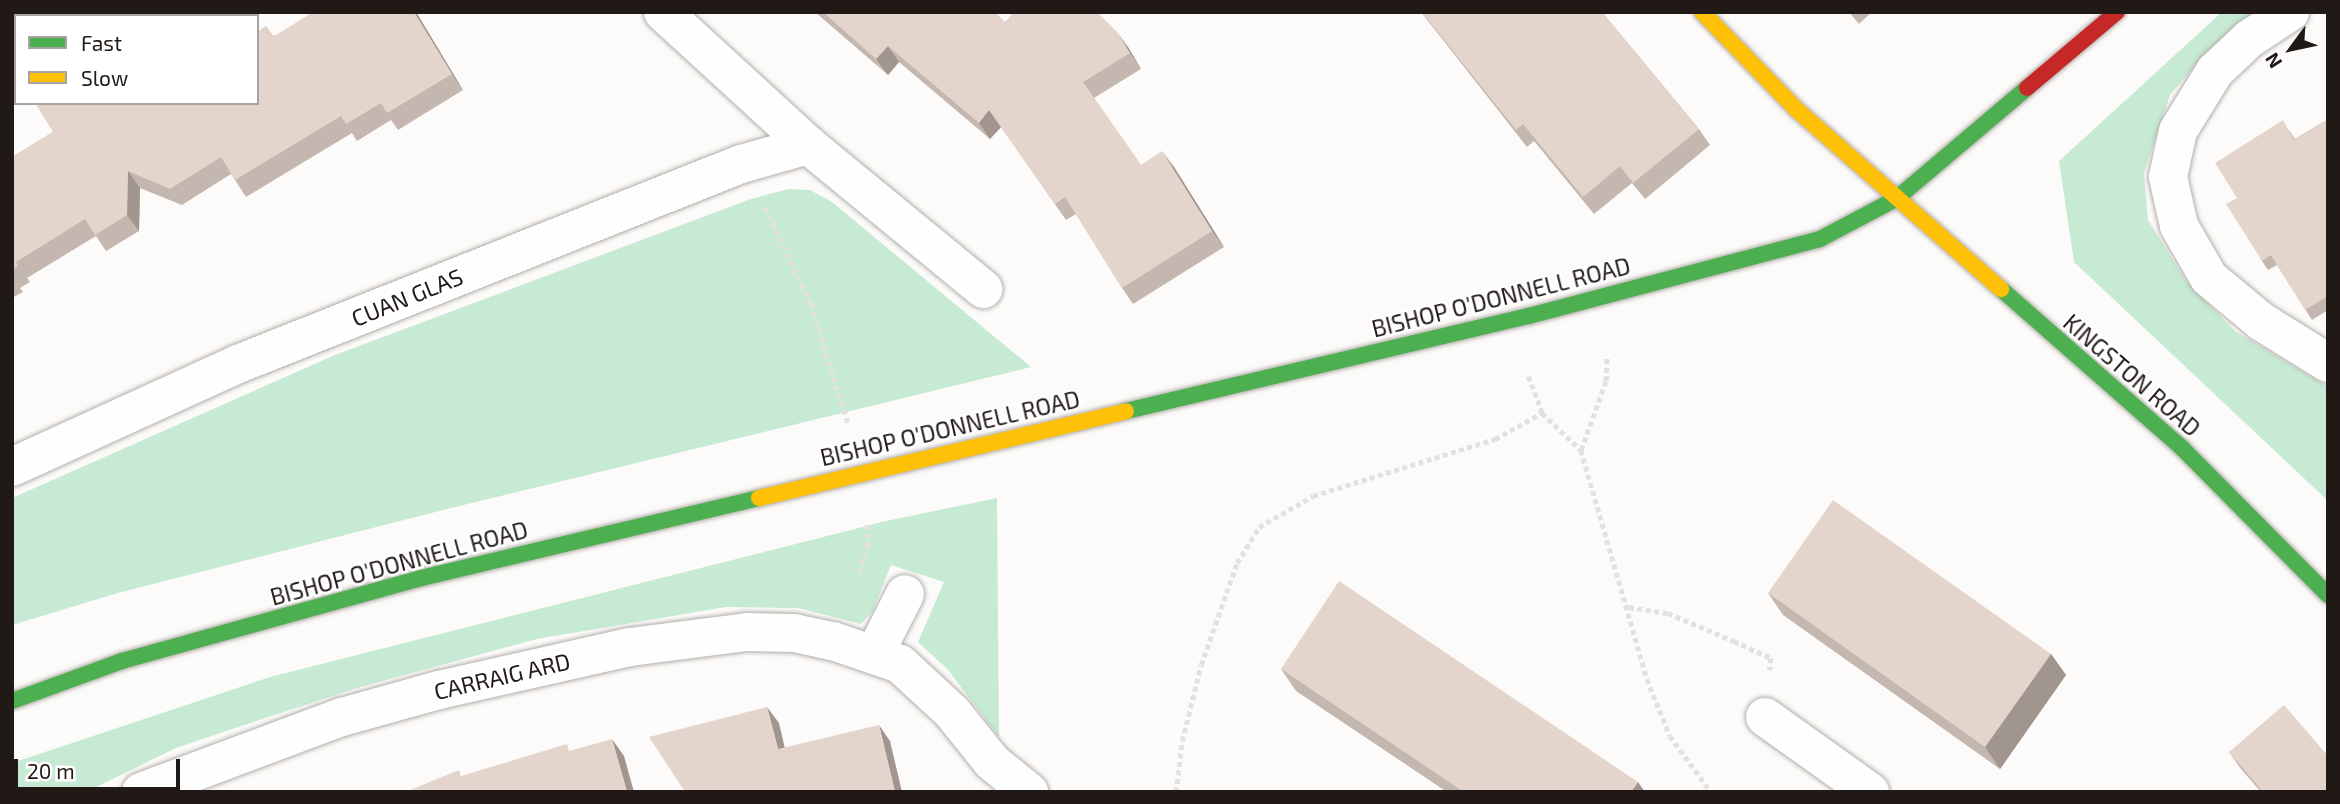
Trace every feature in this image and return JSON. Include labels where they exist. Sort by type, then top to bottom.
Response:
[{"type":"main road","name":"KINGSTON ROAD","points":[[1702,12],[1796,108],[1896,199],[2182,448],[2328,595]]},
{"type":"main road","name":"BISHOP O'DONNELL ROAD","points":[[12,701],[122,661],[421,578],[1515,319],[1820,239],[1896,199],[2117,12]]},
{"type":"street","points":[[663,12],[808,145],[983,289]]},
{"type":"street","points":[[2290,12],[2249,39],[2215,71],[2178,131],[2168,177],[2179,226],[2209,278],[2252,315],[2328,363]]},
{"type":"street","name":"CUAN GLAS","points":[[12,467],[237,365],[741,164],[808,145]]},
{"type":"street","points":[[875,653],[905,594]]},
{"type":"street","name":"CARRAIG ARD","points":[[142,792],[342,717],[439,690],[630,646],[747,632],[794,633],[875,653],[900,664],[928,687],[992,762],[1029,792]]},
{"type":"street","points":[[1765,717],[1846,786]]},
{"type":"path","points":[[741,164],[811,304],[848,423]]},
{"type":"path","points":[[1581,450],[1606,381],[1607,356]]},
{"type":"path","points":[[1527,373],[1542,413],[1581,450],[1629,607],[1647,679],[1670,736],[1711,792]]},
{"type":"path","points":[[1176,792],[1182,741],[1201,665],[1237,563],[1259,527],[1313,496],[1495,439],[1542,413]]},
{"type":"path","points":[[1629,607],[1668,613],[1771,658],[1765,717]]},
{"type":"green space","points":[[2222,12],[2257,12],[2207,52],[2170,95],[2144,173],[2148,220],[2187,282],[2235,331],[2328,387],[2328,501],[2074,262],[2059,161]]},
{"type":"green space","points":[[788,189],[810,190],[832,202],[1031,367],[451,508],[118,593],[12,625],[12,498],[335,355],[751,199]]},
{"type":"green space","points":[[997,498],[999,737],[948,670],[918,642],[944,582],[891,565],[873,610],[861,624],[798,608],[726,607],[537,639],[357,688],[232,729],[176,748],[86,792],[12,792],[12,763],[270,677],[886,521]]},
{"type":"building","points":[[166,12],[167,14],[65,14]]},
{"type":"building","points":[[313,12],[414,12],[452,74],[387,113],[381,103],[346,124],[341,116],[235,180],[221,157],[170,189],[128,171],[127,215],[95,235],[85,219],[16,262],[18,266],[12,269],[12,157],[53,132],[36,105],[259,105],[259,31],[266,26],[273,37]]},
{"type":"building","points":[[823,12],[994,12],[1005,22],[1014,12],[1097,12],[1116,31],[1130,53],[1083,82],[1141,165],[1162,151],[1212,231],[1122,288],[1065,197],[1055,204],[989,110],[979,123],[888,46],[876,59]]},
{"type":"building","points":[[1422,12],[1602,12],[1699,129],[1633,183],[1620,166],[1583,197],[1523,124],[1516,130]]},
{"type":"building","points":[[14,47],[14,70],[12,67]]},
{"type":"building","points":[[2328,119],[2328,296],[2305,310],[2271,255],[2262,261],[2226,204],[2237,198],[2215,163],[2283,120],[2294,140]]},
{"type":"building","points":[[1833,500],[2051,654],[1985,747],[1768,593]]},
{"type":"building","points":[[1339,581],[1638,782],[1631,792],[1464,792],[1281,669]]},
{"type":"building","points":[[2284,705],[2328,756],[2328,792],[2263,792],[2229,752]]},
{"type":"building","points":[[767,707],[778,749],[879,725],[895,792],[685,792],[649,737]]},
{"type":"building","points":[[612,739],[627,792],[405,792],[459,770],[461,776],[567,744],[569,751]]},
{"type":"traffic: fast","points":[[1126,411],[1529,316],[1820,239],[1896,199],[2027,88]]},
{"type":"traffic: fast","points":[[2001,289],[2182,448],[2328,595]]},
{"type":"traffic: fast","points":[[12,701],[122,661],[421,578],[759,498]]},
{"type":"traffic: slow","points":[[1702,12],[1796,109],[2001,289]]},
{"type":"traffic: slow","points":[[759,498],[1126,411]]},
{"type":"traffic: jam","points":[[2027,88],[2117,12]]}]
